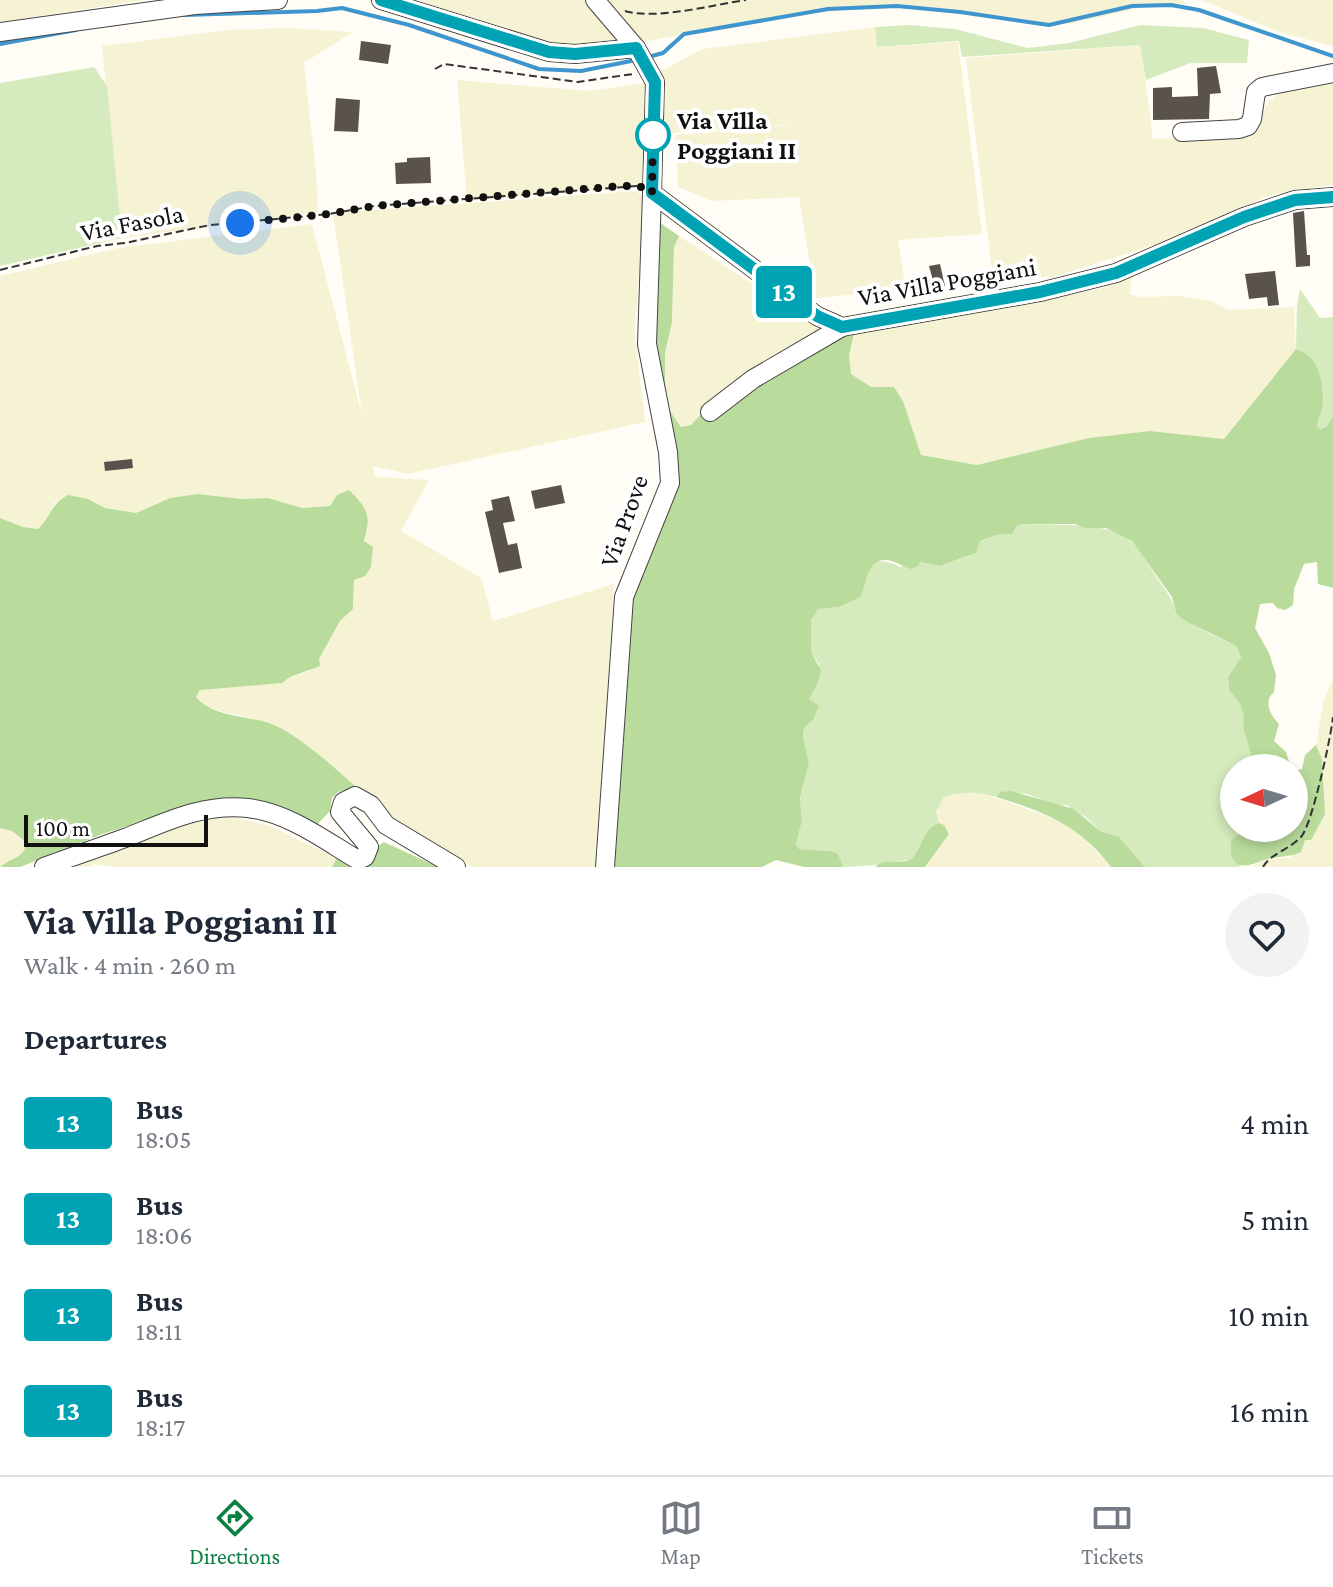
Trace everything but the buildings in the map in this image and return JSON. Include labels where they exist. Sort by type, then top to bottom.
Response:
[{"type":"street","points":[[0,32],[195,5],[278,0]]},
{"type":"street","points":[[381,0],[549,52],[575,54],[636,48]]},
{"type":"street","points":[[595,0],[636,48],[655,82],[652,193]]},
{"type":"street","points":[[1182,132],[1248,126],[1256,92],[1262,87],[1333,73]]},
{"type":"street","name":"Via Villa Poggiani","points":[[652,193],[817,316],[842,327],[1040,292],[1116,273],[1244,217],[1295,200],[1333,197]]},
{"type":"street","name":"Via Prove","points":[[605,867],[624,597],[670,483],[668,452],[647,344],[652,193]]},
{"type":"street","points":[[710,412],[753,379],[842,327]]},
{"type":"street","points":[[44,867],[180,814],[219,808],[250,808],[281,817],[321,836],[358,860],[365,857],[369,847],[340,812],[343,802],[355,796],[371,805],[386,825],[456,867]]},
{"type":"path","points":[[624,11],[664,14],[746,0]]},
{"type":"path","points":[[435,69],[444,64],[578,82],[650,70]]},
{"type":"path","name":"Via Fasola","points":[[0,270],[97,246],[210,225],[329,214],[374,206],[622,186],[639,186],[652,193]]},
{"type":"path","points":[[1263,867],[1270,858],[1305,834],[1333,717]]},
{"type":"shaded area","points":[[0,0],[145,0],[0,22]]},
{"type":"shaded area","points":[[419,0],[1182,0],[1187,4],[1157,4],[1069,24],[1036,25],[940,10],[885,7],[843,9],[768,18],[573,52],[513,41]]},
{"type":"shaded area","points":[[1201,0],[1333,0],[1333,46],[1282,33]]},
{"type":"shaded area","points":[[875,27],[878,47],[958,42],[982,234],[898,240],[906,290],[815,298],[799,197],[712,201],[678,187],[675,135],[808,123],[662,134],[659,72],[703,49]]},
{"type":"shaded area","points":[[287,28],[353,32],[304,63],[318,212],[122,238],[102,46],[229,30]]},
{"type":"shaded area","points":[[1141,45],[1153,139],[1254,135],[1265,107],[1285,86],[1320,82],[1333,84],[1333,185],[1271,195],[1169,240],[1053,277],[993,278],[966,58]]},
{"type":"shaded area","points":[[457,80],[590,91],[652,82],[651,185],[467,201]]},
{"type":"shaded area","points":[[636,191],[644,197],[635,334],[645,422],[408,474],[373,466],[375,477],[429,480],[401,531],[481,578],[493,621],[614,584],[598,867],[471,867],[457,856],[408,834],[336,769],[271,723],[218,711],[202,704],[196,697],[200,690],[217,687],[282,683],[310,671],[319,659],[340,621],[353,609],[354,580],[369,525],[337,495],[330,506],[302,508],[268,498],[242,499],[198,494],[170,498],[136,513],[105,508],[88,499],[55,502],[48,519],[38,529],[0,518],[0,276],[118,248],[312,224],[362,415],[333,213]]},
{"type":"shaded area","points":[[679,236],[823,330],[685,428],[680,427],[667,407],[665,386],[665,353],[672,322],[674,246]]},
{"type":"shaded area","points":[[1132,277],[1130,294],[1140,297],[1178,296],[1212,301],[1228,310],[1294,307],[1296,349],[1224,439],[1150,431],[1089,438],[978,465],[921,455],[903,401],[894,387],[871,387],[851,374],[849,355],[854,334],[1065,296],[1106,287]]},
{"type":"shaded area","points":[[1333,679],[1333,867],[1251,867],[1265,860],[1291,857],[1303,842],[1308,842],[1308,831],[1324,784],[1322,759],[1316,745],[1323,703]]},
{"type":"shaded area","points":[[955,793],[982,793],[1064,822],[1081,834],[1111,867],[925,867],[949,834],[939,823],[936,812],[944,797]]},
{"type":"shaded area","points":[[204,816],[229,816],[270,826],[337,858],[335,865],[113,867],[95,864],[56,867]]},
{"type":"shaded area","points":[[0,828],[12,831],[26,842],[26,850],[0,866]]},
{"type":"green space","points":[[910,25],[955,29],[1028,48],[1069,43],[1141,25],[1203,28],[1249,40],[1247,63],[1191,63],[1146,80],[1140,45],[962,57],[959,41],[877,47],[875,27]]},
{"type":"green space","points":[[94,67],[107,86],[122,238],[0,266],[0,83]]},
{"type":"green space","points":[[659,222],[679,236],[674,247],[672,322],[665,353],[665,386],[667,407],[681,427],[691,425],[704,411],[839,334],[854,334],[849,355],[851,374],[871,387],[894,387],[903,401],[921,455],[977,465],[1089,438],[1150,431],[1224,439],[1296,349],[1304,352],[1316,365],[1323,391],[1317,426],[1320,429],[1326,427],[1333,417],[1333,588],[1318,584],[1317,562],[1304,564],[1294,589],[1293,605],[1285,610],[1273,603],[1260,604],[1255,628],[1269,653],[1276,675],[1274,692],[1268,704],[1279,724],[1274,741],[1287,754],[1251,754],[1240,704],[1229,690],[1228,677],[1241,657],[1236,646],[1176,613],[1172,597],[1132,541],[1106,528],[1084,528],[1075,524],[1024,524],[1017,526],[1012,534],[996,535],[980,541],[976,553],[940,566],[920,562],[911,569],[892,561],[877,562],[869,571],[861,597],[839,607],[818,609],[811,620],[811,652],[821,670],[809,699],[819,706],[813,720],[804,728],[809,763],[800,798],[802,821],[796,844],[799,849],[838,854],[843,867],[804,867],[776,860],[762,867],[608,867],[623,588],[664,497],[655,324]]},
{"type":"green space","points":[[1300,289],[1320,318],[1333,317],[1333,417],[1326,427],[1319,429],[1316,422],[1320,415],[1318,386],[1314,367],[1304,353],[1296,349]]},
{"type":"green space","points":[[349,490],[368,518],[364,541],[373,547],[371,567],[365,576],[354,580],[353,609],[340,621],[319,659],[320,666],[282,683],[200,690],[196,697],[219,712],[278,727],[317,753],[363,793],[348,789],[338,792],[332,798],[330,811],[315,827],[284,813],[148,820],[105,833],[20,867],[0,867],[20,855],[26,842],[12,831],[0,828],[0,518],[38,529],[68,495],[88,499],[105,508],[136,513],[170,498],[198,494],[242,499],[268,498],[302,508],[330,506],[337,495]]},
{"type":"green space","points":[[1017,526],[1097,527],[1123,536],[1142,554],[1176,613],[1236,646],[1241,657],[1228,677],[1229,690],[1240,704],[1251,754],[1220,754],[1220,842],[1249,842],[1238,865],[1241,867],[1145,867],[1119,837],[1100,831],[1086,817],[1066,805],[1056,805],[1027,794],[1000,792],[996,797],[970,793],[944,797],[936,812],[939,823],[929,829],[915,854],[908,860],[843,867],[830,851],[799,849],[796,844],[802,821],[800,799],[809,763],[804,728],[813,720],[813,703],[809,699],[818,683],[819,664],[811,652],[811,620],[817,609],[839,607],[861,597],[867,572],[874,563],[888,562],[900,567],[919,562],[940,566],[969,556],[980,541],[996,535],[1012,534]]},
{"type":"green space","points":[[1316,745],[1322,759],[1325,814],[1311,840],[1308,840],[1306,754]]},
{"type":"green space","points":[[1011,791],[1074,809],[1100,831],[1119,837],[1145,867],[1111,867],[1087,841],[1060,822],[996,797],[1000,792]]},
{"type":"green space","points":[[939,823],[949,834],[925,867],[875,867],[883,862],[908,861],[929,830]]},
{"type":"green space","points":[[384,842],[438,867],[332,867],[337,858],[346,861]]},
{"type":"green space","points":[[1231,842],[1304,842],[1297,854],[1250,865],[1238,865],[1231,856]]},
{"type":"waterway","points":[[648,57],[663,53],[684,34],[828,9],[897,6],[1049,25],[1132,6],[1171,5],[1199,10],[1333,56]]},
{"type":"waterway","points":[[184,15],[342,8],[409,25],[539,69],[581,71],[636,60]]},
{"type":"waterway","points":[[0,44],[76,30]]},
{"type":"bus line","name":"13","points":[[381,0],[549,52],[575,54],[636,48],[655,82],[652,193],[817,316],[842,327],[1040,292],[1116,273],[1244,217],[1295,200],[1333,197]]},
{"type":"place","name":"Via Villa Poggiani II","points":[[653,135]]},
{"type":"route","points":[[240,223],[374,206],[622,186],[639,186],[652,193],[653,135]]}]
